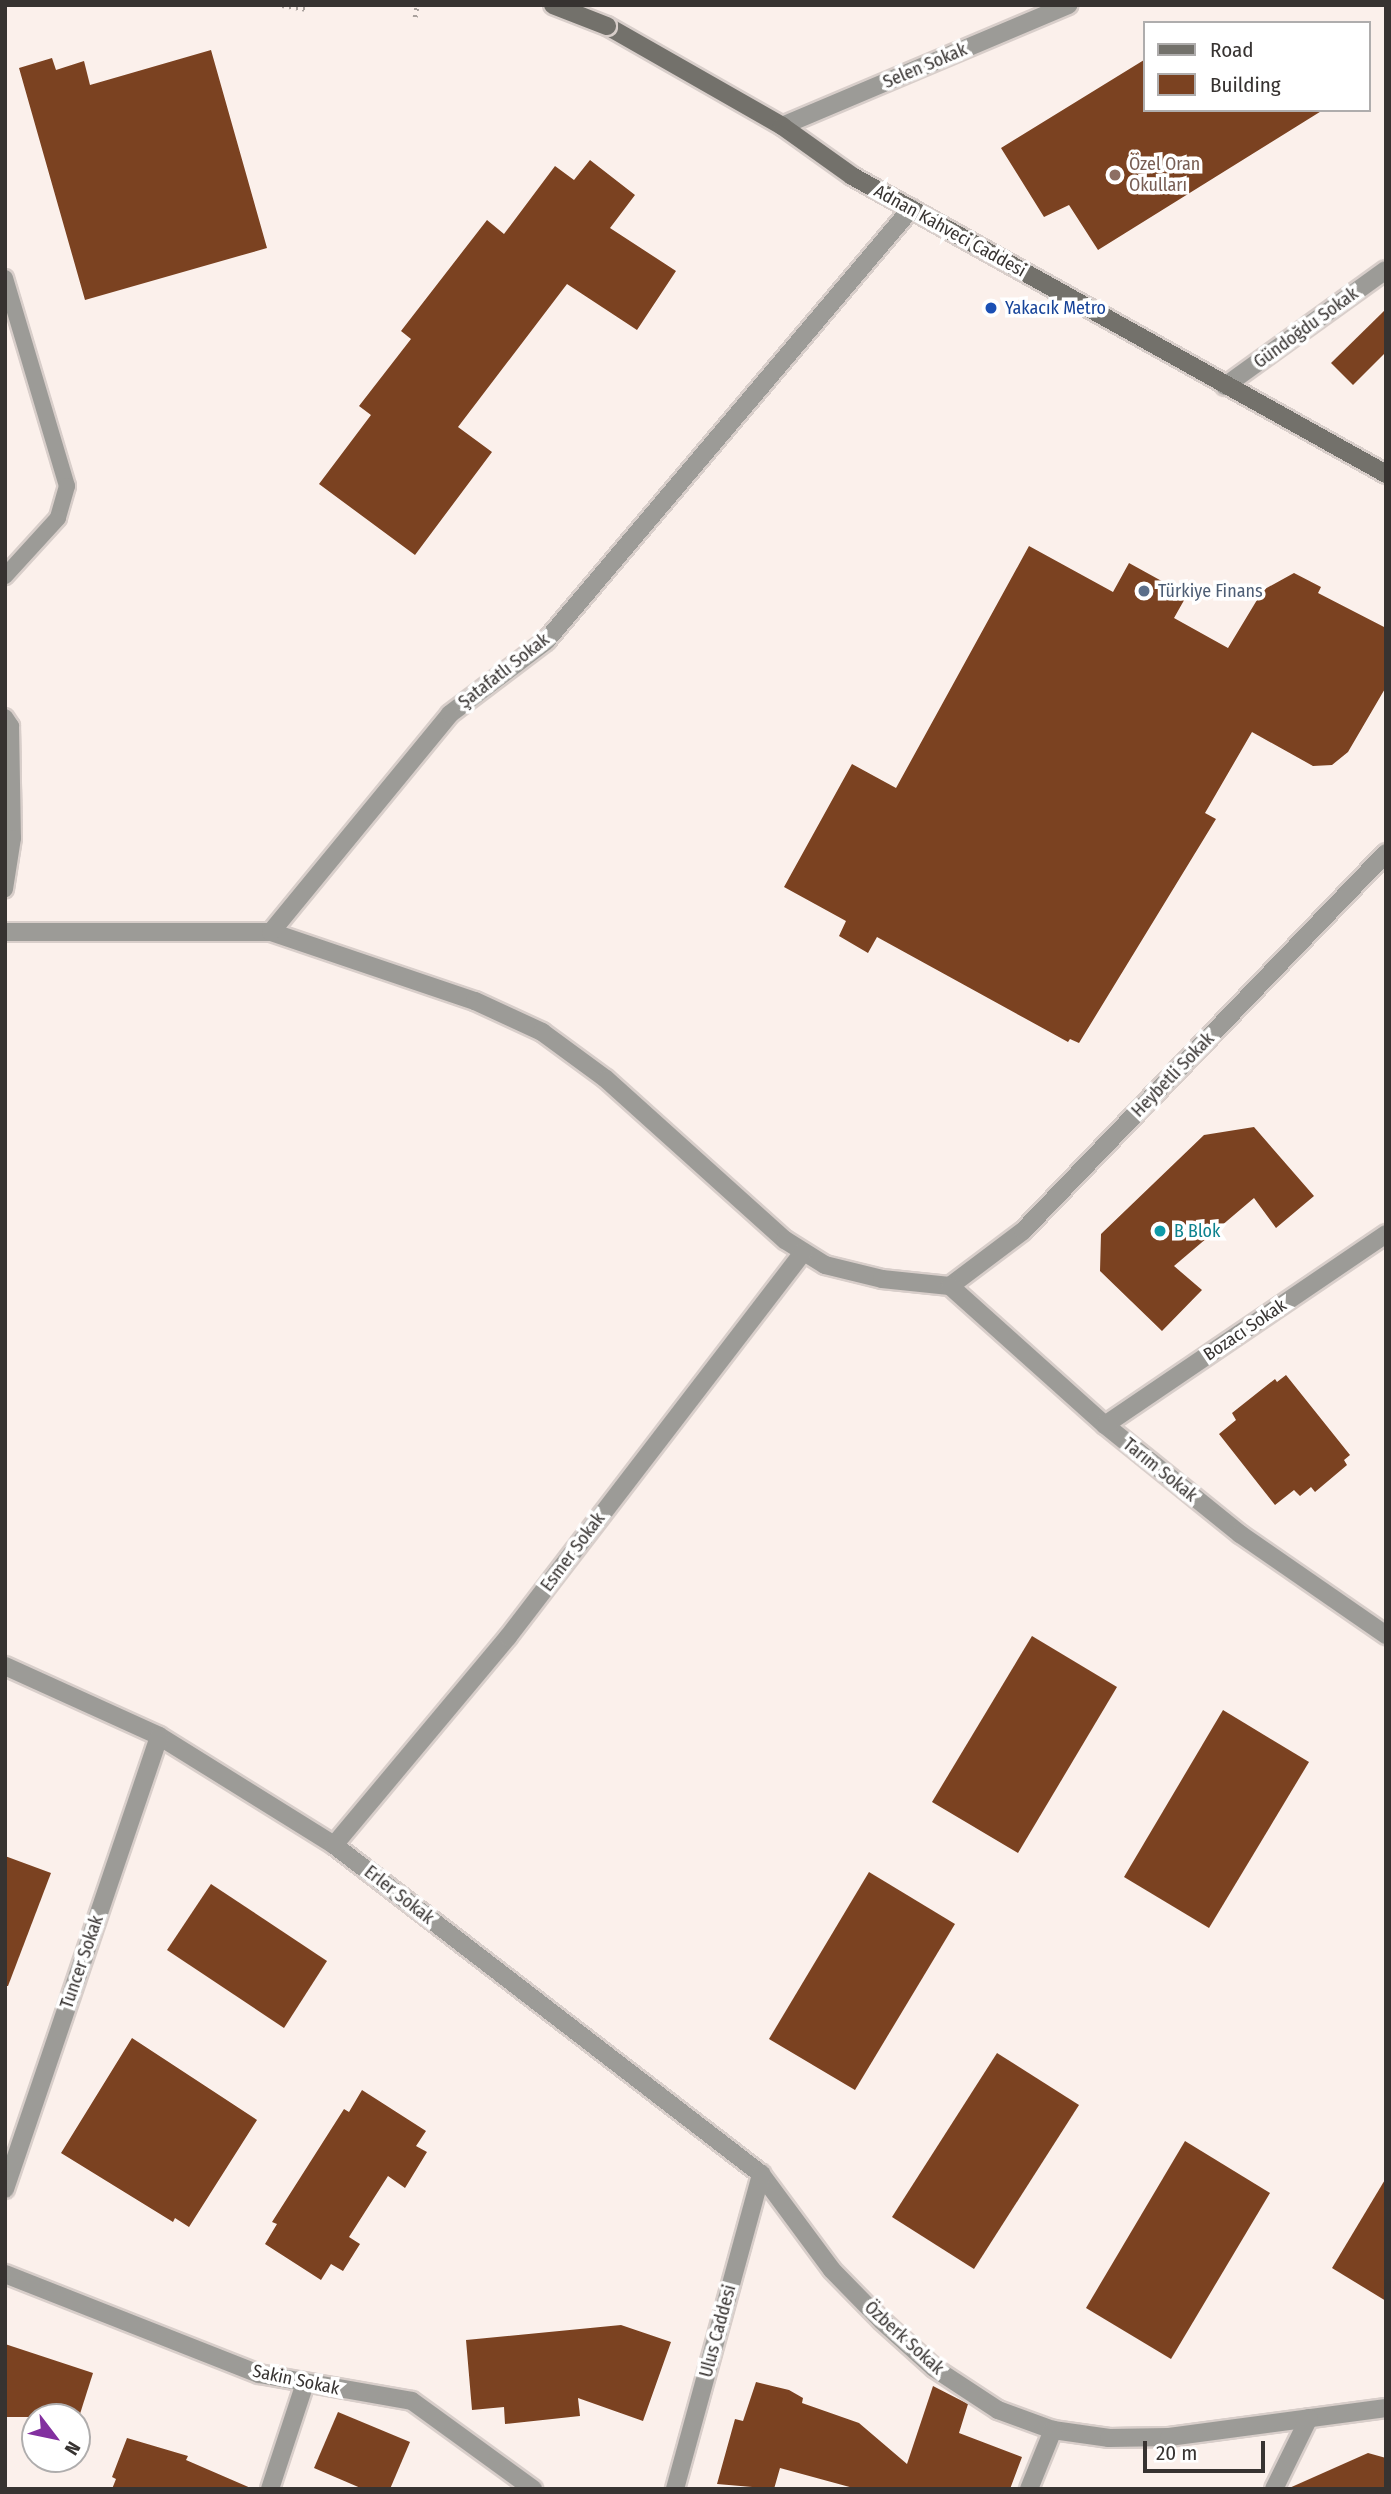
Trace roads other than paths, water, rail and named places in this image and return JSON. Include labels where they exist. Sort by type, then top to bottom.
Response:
[{"type":"main road","name":"Adnan Kahveci Caddesi","points":[[553,5],[607,26],[782,126],[852,176],[1386,474]]},
{"type":"street","name":"Selen Sokak","points":[[782,126],[1069,5]]},
{"type":"street","name":"Şatafatlı Sokak","points":[[271,932],[450,713],[545,641],[911,209]]},
{"type":"street","name":"Gündoğdu Sokak","points":[[1226,386],[1386,270]]},
{"type":"street","name":"Heybetli Sokak","points":[[950,1286],[1024,1231],[1386,853]]},
{"type":"street","points":[[5,932],[271,932],[475,1001],[542,1032],[606,1079],[803,1252],[825,1265],[882,1279],[950,1286]]},
{"type":"street","name":"Bozacı Sokak","points":[[1105,1425],[1386,1234]]},
{"type":"street","name":"Esmer Sokak","points":[[334,1845],[508,1637],[803,1252]]},
{"type":"street","name":"Tarım Sokak","points":[[950,1286],[1105,1425],[1240,1534],[1386,1635]]},
{"type":"street","name":"Erler Sokak","points":[[5,1666],[159,1735],[334,1845],[761,2174]]},
{"type":"street","name":"Tuncer Sokak","points":[[5,2189],[159,1735]]},
{"type":"street","name":"Özberk Sokak","points":[[761,2174],[832,2270],[934,2368],[998,2410],[1053,2430],[1109,2438],[1169,2437],[1386,2408]]},
{"type":"street","name":"Ulus Caddesi","points":[[675,2489],[761,2174]]},
{"type":"street","name":"Sakin Sokak","points":[[5,2274],[259,2374],[412,2401],[533,2489]]},
{"type":"street","points":[[270,2489],[305,2383]]},
{"type":"street","points":[[1274,2489],[1309,2418]]},
{"type":"street","points":[[1029,2489],[1053,2430]]},
{"type":"lane","points":[[5,278],[67,486],[58,518],[8,569]]},
{"type":"lane","points":[[5,717],[11,726],[13,838],[5,889]]},
{"type":"place","name":"Özel Oran Okulları","points":[[1115,175]]},
{"type":"place","name":"Yakacık Metro","points":[[991,308]]},
{"type":"place","name":"Türkiye Finans","points":[[1144,591]]},
{"type":"place","name":"B Blok","points":[[1160,1231]]}]
